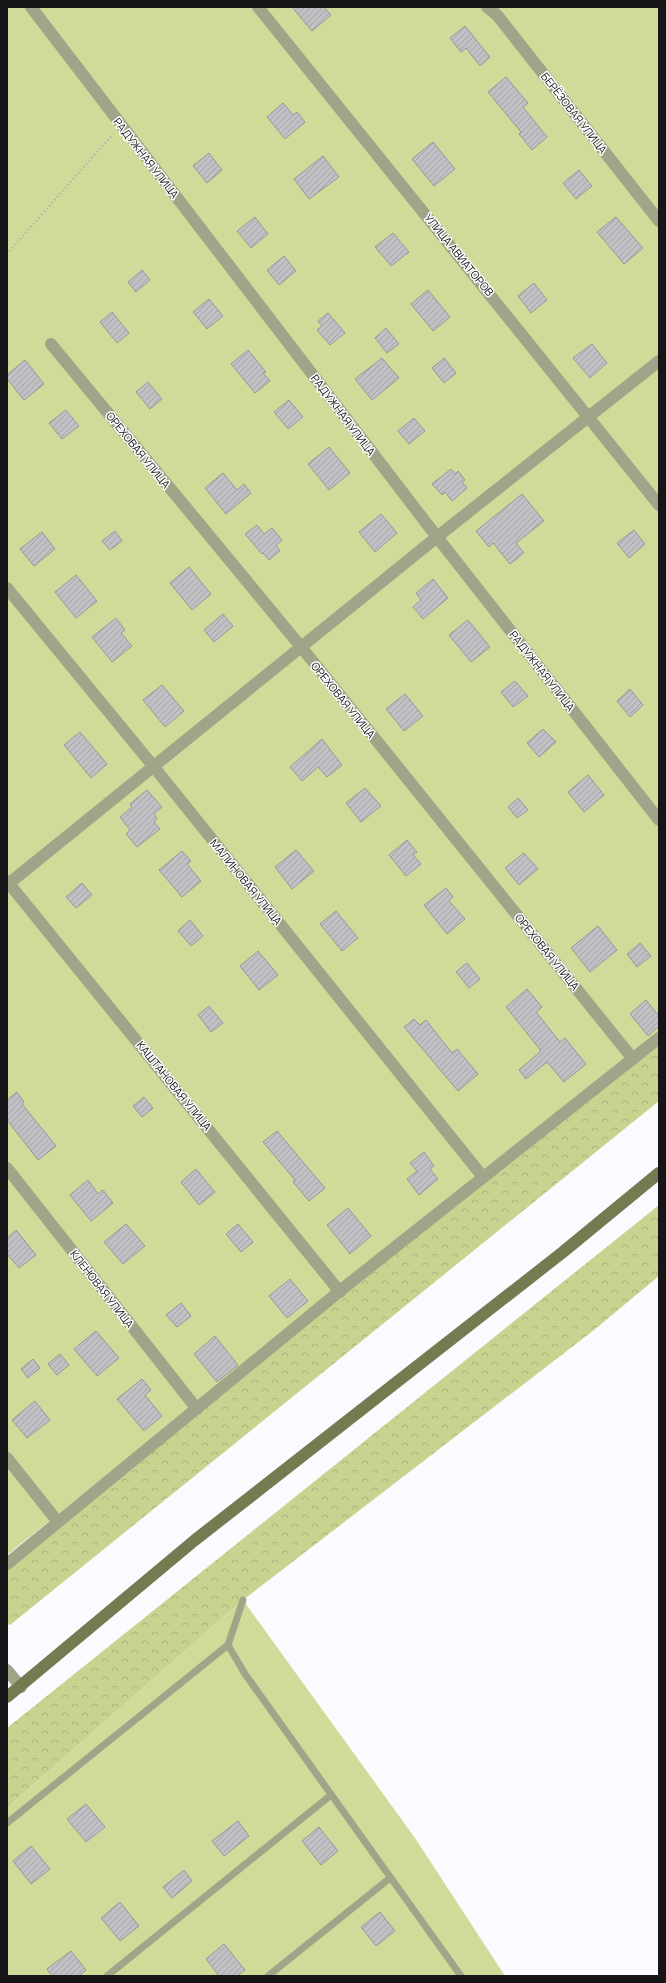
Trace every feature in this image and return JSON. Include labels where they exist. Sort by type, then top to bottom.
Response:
[{"type":"street","name":"РАДУЖНАЯ УЛИЦА","points":[[31,7],[437,537],[659,820]]},
{"type":"street","name":"УЛИЦА АВИАТОРОВ","points":[[258,7],[589,416],[659,505]]},
{"type":"street","name":"БЕРЁЗОВАЯ УЛИЦА","points":[[487,7],[497,15],[659,222]]},
{"type":"street","name":"ОРЕХОВАЯ УЛИЦА","points":[[51,344],[302,648],[633,1059]]},
{"type":"street","points":[[8,883],[302,648],[437,537],[659,361]]},
{"type":"street","name":"МАЛИНОВАЯ УЛИЦА","points":[[7,588],[154,767],[483,1177]]},
{"type":"street","name":"КАШТАНОВАЯ УЛИЦА","points":[[8,883],[340,1292]]},
{"type":"street","points":[[7,1564],[340,1292],[659,1038]]},
{"type":"street","name":"КЛЕНОВАЯ УЛИЦА","points":[[7,1168],[197,1409]]},
{"type":"street","points":[[7,1697],[195,1540],[557,1257],[659,1174]]},
{"type":"street","points":[[7,1458],[58,1522]]},
{"type":"street","points":[[7,1670],[20,1686]]},
{"type":"lane","points":[[7,1823],[228,1645],[243,1600]]},
{"type":"lane","points":[[228,1645],[245,1674],[461,1976]]},
{"type":"lane","points":[[107,1976],[331,1795]]},
{"type":"lane","points":[[268,1976],[390,1878]]},
{"type":"path","points":[[7,254],[121,124]]},
{"type":"green space","points":[[7,7],[659,7],[659,1032],[7,1555]]},
{"type":"green space","points":[[659,1042],[659,1101],[10,1625],[7,1624],[7,1565]]},
{"type":"green space","points":[[659,1205],[659,1276],[594,1330],[243,1600],[7,1808],[7,1728]]},
{"type":"green space","points":[[243,1600],[415,1838],[505,1976],[7,1976],[7,1808]]},
{"type":"building","points":[[292,7],[324,7],[331,15],[312,31]]},
{"type":"building","points":[[465,26],[490,57],[480,66],[466,48],[461,52],[450,38]]},
{"type":"building","points":[[506,77],[528,103],[523,107],[547,137],[532,150],[519,134],[521,132],[488,92]]},
{"type":"building","points":[[283,103],[293,115],[297,112],[305,122],[285,139],[267,117]]},
{"type":"building","points":[[433,142],[455,169],[434,186],[412,159]]},
{"type":"building","points":[[209,153],[222,170],[207,183],[193,166]]},
{"type":"building","points":[[323,156],[339,177],[309,199],[294,179]]},
{"type":"building","points":[[579,170],[592,186],[576,199],[563,183]]},
{"type":"building","points":[[255,217],[268,234],[251,248],[237,231]]},
{"type":"building","points":[[616,217],[643,248],[624,264],[597,232]]},
{"type":"building","points":[[393,233],[409,252],[391,266],[375,247]]},
{"type":"building","points":[[284,256],[296,271],[279,285],[267,270]]},
{"type":"building","points":[[142,270],[150,280],[136,292],[128,282]]},
{"type":"building","points":[[534,283],[547,300],[531,313],[518,296]]},
{"type":"building","points":[[428,290],[450,317],[433,331],[411,304]]},
{"type":"building","points":[[209,299],[223,316],[207,329],[193,312]]},
{"type":"building","points":[[112,312],[129,333],[117,343],[100,322]]},
{"type":"building","points":[[328,313],[345,333],[330,345],[317,330],[322,326],[318,321]]},
{"type":"building","points":[[386,328],[399,344],[387,353],[375,338]]},
{"type":"building","points":[[592,344],[607,363],[590,378],[573,358]]},
{"type":"building","points":[[248,350],[266,372],[263,373],[270,381],[255,393],[231,364]]},
{"type":"building","points":[[382,358],[399,378],[372,400],[355,379]]},
{"type":"building","points":[[444,358],[456,373],[444,383],[432,368]]},
{"type":"building","points":[[25,360],[44,384],[24,400],[7,379],[7,375]]},
{"type":"building","points":[[148,382],[162,399],[150,409],[136,392]]},
{"type":"building","points":[[289,400],[303,417],[288,429],[274,412]]},
{"type":"building","points":[[66,410],[79,426],[62,439],[49,423]]},
{"type":"building","points":[[414,418],[425,431],[409,444],[398,431]]},
{"type":"building","points":[[329,447],[350,473],[329,490],[308,464]]},
{"type":"building","points":[[451,469],[455,474],[458,471],[465,480],[462,482],[467,488],[452,501],[445,492],[442,495],[432,484]]},
{"type":"building","points":[[223,473],[237,490],[244,484],[251,493],[226,514],[205,488]]},
{"type":"building","points":[[522,494],[544,521],[516,543],[524,553],[510,564],[493,543],[489,547],[476,531]]},
{"type":"building","points":[[381,514],[397,533],[375,552],[359,532]]},
{"type":"building","points":[[257,525],[264,534],[272,528],[282,540],[276,545],[280,551],[269,560],[245,534]]},
{"type":"building","points":[[634,530],[645,544],[629,558],[617,543]]},
{"type":"building","points":[[115,531],[122,541],[110,550],[102,541]]},
{"type":"building","points":[[42,532],[55,549],[34,566],[20,549]]},
{"type":"building","points":[[189,567],[211,594],[192,610],[170,583]]},
{"type":"building","points":[[76,575],[97,601],[76,618],[55,592]]},
{"type":"building","points":[[433,579],[448,598],[423,619],[413,607],[421,600],[416,593]]},
{"type":"building","points":[[223,614],[233,626],[214,642],[204,630]]},
{"type":"building","points":[[116,618],[125,630],[121,633],[132,646],[112,662],[92,637]]},
{"type":"building","points":[[468,620],[490,647],[471,662],[449,635]]},
{"type":"building","points":[[515,681],[528,696],[513,707],[501,692]]},
{"type":"building","points":[[162,685],[184,711],[165,727],[143,700]]},
{"type":"building","points":[[630,689],[643,705],[630,717],[617,701]]},
{"type":"building","points":[[405,694],[423,716],[404,731],[386,709]]},
{"type":"building","points":[[543,729],[556,742],[539,757],[527,743]]},
{"type":"building","points":[[80,732],[107,764],[91,778],[64,745]]},
{"type":"building","points":[[322,739],[342,765],[327,777],[318,767],[302,781],[290,767]]},
{"type":"building","points":[[588,775],[604,795],[584,812],[568,792]]},
{"type":"building","points":[[365,788],[381,806],[361,822],[346,803]]},
{"type":"building","points":[[147,790],[162,807],[154,814],[157,819],[154,822],[160,829],[137,847],[126,834],[130,830],[120,817],[132,807],[130,804]]},
{"type":"building","points":[[518,798],[528,810],[517,818],[508,807]]},
{"type":"building","points":[[407,840],[417,852],[413,855],[421,864],[406,876],[389,855]]},
{"type":"building","points":[[296,850],[314,871],[292,889],[275,867]]},
{"type":"building","points":[[182,851],[191,861],[187,864],[201,881],[182,897],[159,870]]},
{"type":"building","points":[[524,853],[538,869],[519,885],[505,868]]},
{"type":"building","points":[[82,883],[92,895],[76,908],[66,897]]},
{"type":"building","points":[[446,888],[453,897],[449,901],[465,919],[447,934],[424,905]]},
{"type":"building","points":[[336,911],[358,938],[342,951],[320,924]]},
{"type":"building","points":[[190,920],[203,936],[191,946],[178,931]]},
{"type":"building","points":[[598,926],[617,950],[590,972],[571,948]]},
{"type":"building","points":[[640,943],[651,956],[637,967],[627,954]]},
{"type":"building","points":[[258,951],[278,975],[259,990],[240,966]]},
{"type":"building","points":[[467,963],[480,979],[469,988],[456,972]]},
{"type":"building","points":[[527,989],[542,1007],[536,1012],[560,1042],[565,1038],[586,1064],[564,1082],[547,1062],[526,1079],[519,1070],[541,1051],[506,1007]]},
{"type":"building","points":[[646,1000],[659,1016],[659,1026],[648,1036],[630,1014]]},
{"type":"building","points":[[209,1006],[223,1023],[211,1032],[198,1015]]},
{"type":"building","points":[[414,1019],[420,1025],[426,1020],[452,1053],[457,1049],[478,1074],[458,1091],[404,1027]]},
{"type":"building","points":[[17,1092],[24,1102],[22,1104],[56,1146],[38,1160],[7,1120],[7,1100]]},
{"type":"building","points":[[144,1097],[153,1108],[142,1117],[133,1106]]},
{"type":"building","points":[[277,1131],[325,1188],[309,1201],[293,1182],[295,1180],[263,1142]]},
{"type":"building","points":[[424,1152],[434,1166],[430,1169],[438,1179],[419,1195],[407,1179],[417,1171],[410,1163]]},
{"type":"building","points":[[196,1169],[215,1192],[199,1205],[181,1182]]},
{"type":"building","points":[[88,1180],[98,1194],[103,1190],[113,1203],[91,1221],[70,1195]]},
{"type":"building","points":[[348,1208],[371,1236],[350,1254],[327,1225]]},
{"type":"building","points":[[126,1224],[145,1246],[123,1264],[104,1242]]},
{"type":"building","points":[[238,1224],[253,1242],[241,1252],[226,1234]]},
{"type":"building","points":[[16,1230],[36,1255],[19,1268],[7,1254],[7,1238]]},
{"type":"building","points":[[290,1279],[308,1301],[287,1318],[269,1296]]},
{"type":"building","points":[[181,1303],[191,1316],[177,1327],[166,1315]]},
{"type":"building","points":[[96,1331],[119,1358],[97,1376],[74,1349]]},
{"type":"building","points":[[215,1336],[238,1365],[217,1382],[194,1354]]},
{"type":"building","points":[[60,1354],[69,1365],[57,1375],[48,1364]]},
{"type":"building","points":[[33,1359],[40,1368],[28,1378],[21,1369]]},
{"type":"building","points":[[142,1379],[151,1390],[145,1395],[162,1416],[144,1431],[117,1399]]},
{"type":"building","points":[[35,1401],[50,1420],[27,1438],[12,1420]]},
{"type":"building","points":[[86,1804],[105,1827],[86,1842],[67,1819]]},
{"type":"building","points":[[238,1821],[249,1836],[224,1856],[212,1841]]},
{"type":"building","points":[[319,1827],[338,1851],[321,1865],[302,1841]]},
{"type":"building","points":[[31,1846],[50,1869],[31,1884],[13,1861]]},
{"type":"building","points":[[184,1870],[192,1881],[172,1898],[163,1887]]},
{"type":"building","points":[[120,1902],[139,1926],[120,1941],[101,1918]]},
{"type":"building","points":[[380,1912],[395,1931],[376,1946],[361,1927]]},
{"type":"building","points":[[224,1944],[245,1970],[237,1976],[219,1976],[206,1959]]},
{"type":"building","points":[[71,1951],[86,1970],[79,1976],[52,1976],[47,1969]]}]
